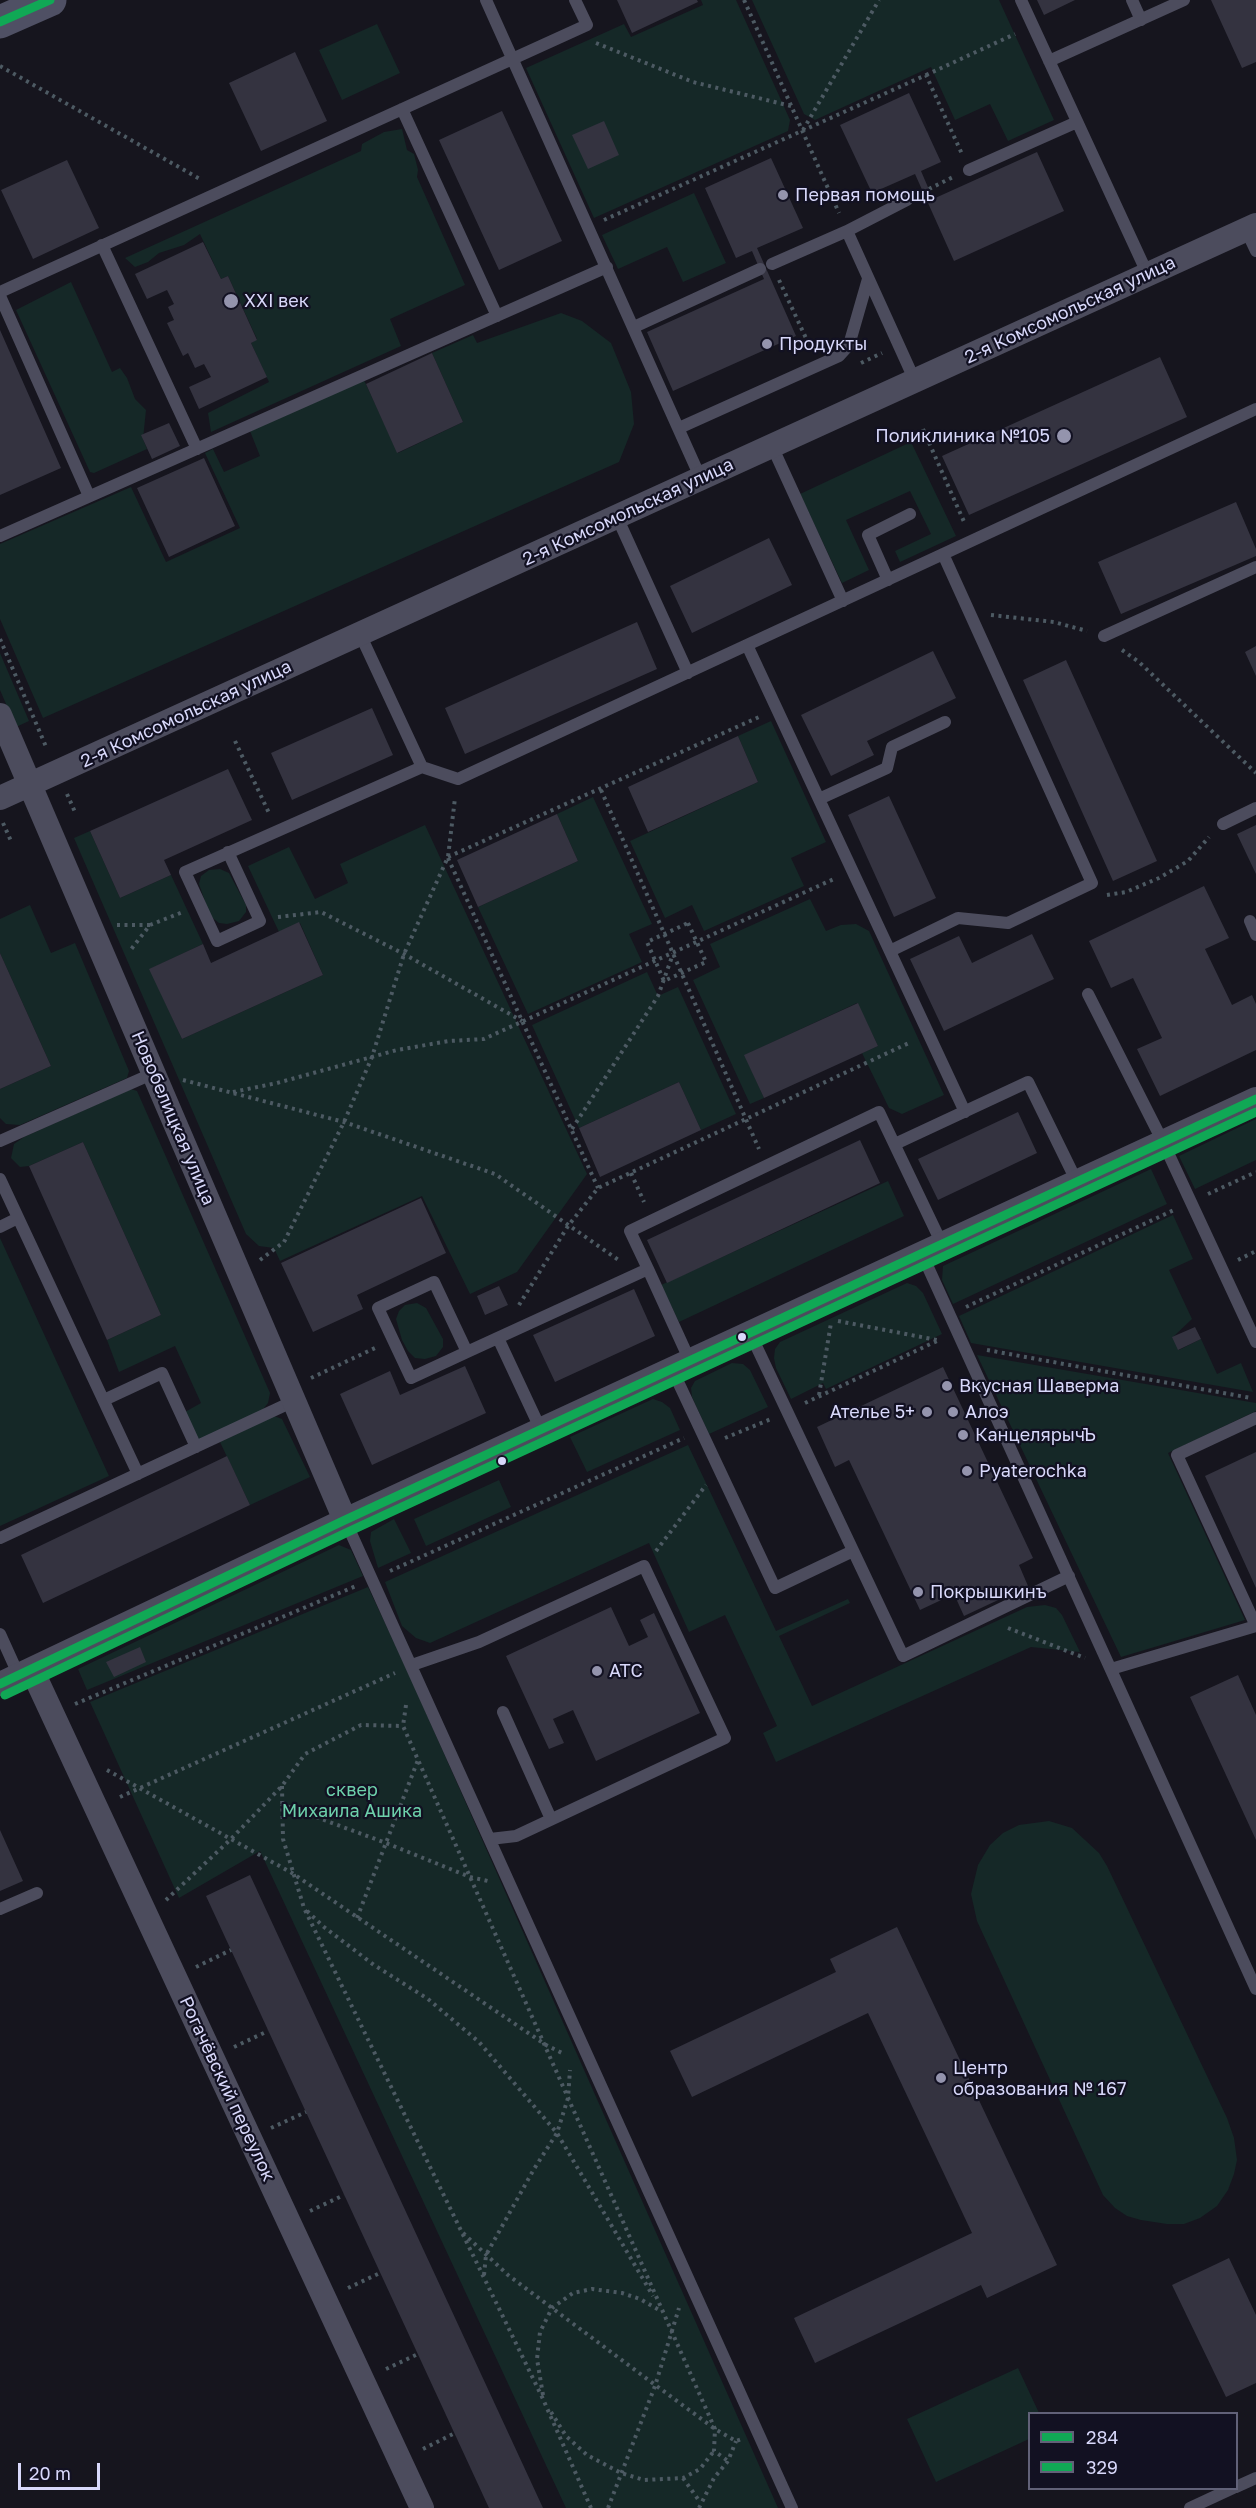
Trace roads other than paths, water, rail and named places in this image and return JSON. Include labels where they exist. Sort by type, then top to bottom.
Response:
[{"type":"street","points":[[0,22],[50,0]]},
{"type":"street","name":"2-я Комсомольская улица","points":[[0,798],[1148,275],[1253,235]]},
{"type":"street","name":"Новобелицкая улица","points":[[0,715],[345,1520]]},
{"type":"street","points":[[17,1676],[345,1520],[1256,1099]]},
{"type":"street","name":"Рогачёвский переулок","points":[[17,1676],[422,2508]]},
{"type":"lane","points":[[486,0],[701,479]]},
{"type":"lane","points":[[89,496],[0,294],[102,245],[587,26],[575,0]]},
{"type":"lane","points":[[1021,0],[1148,275]]},
{"type":"lane","points":[[1132,0],[1141,20]]},
{"type":"lane","points":[[1049,61],[1184,0]]},
{"type":"lane","points":[[402,109],[497,316]]},
{"type":"lane","points":[[969,170],[1077,122]]},
{"type":"lane","points":[[634,327],[847,231],[907,200]]},
{"type":"lane","points":[[847,231],[915,381]]},
{"type":"lane","points":[[102,245],[197,449]]},
{"type":"lane","points":[[2,531],[197,449],[607,267]]},
{"type":"lane","points":[[679,428],[839,356],[849,345],[868,279]]},
{"type":"lane","points":[[228,852],[260,921],[217,941],[185,872],[228,852],[422,766],[458,779],[1256,409]]},
{"type":"lane","points":[[772,446],[843,601]]},
{"type":"lane","points":[[888,580],[868,535],[910,514]]},
{"type":"lane","points":[[617,517],[688,673]]},
{"type":"lane","points":[[890,951],[958,918],[1008,923],[1092,883],[943,554]]},
{"type":"lane","points":[[1104,636],[1256,567]]},
{"type":"lane","points":[[360,634],[422,766]]},
{"type":"lane","points":[[747,645],[965,1112]]},
{"type":"lane","points":[[819,800],[886,768],[892,747],[945,722]]},
{"type":"lane","points":[[1223,824],[1256,808]]},
{"type":"lane","points":[[1250,921],[1256,935]]},
{"type":"lane","points":[[1088,994],[1162,1142],[1256,1342]]},
{"type":"lane","points":[[0,1141],[153,1073]]},
{"type":"lane","points":[[895,1144],[1028,1082],[1077,1182]]},
{"type":"lane","points":[[853,1551],[775,1588],[708,1446],[681,1365],[643,1271],[630,1231],[879,1112],[895,1144],[954,1312],[1069,1576],[1256,1989]]},
{"type":"lane","points":[[0,1179],[138,1474]]},
{"type":"lane","points":[[0,1227],[18,1218]]},
{"type":"lane","points":[[466,1352],[434,1282],[378,1308],[411,1378],[643,1271]]},
{"type":"lane","points":[[750,1333],[903,1656],[1069,1576]]},
{"type":"lane","points":[[498,1338],[540,1430]]},
{"type":"lane","points":[[104,1400],[162,1373],[196,1447]]},
{"type":"lane","points":[[0,1538],[294,1401]]},
{"type":"lane","points":[[1111,1669],[1256,1626],[1177,1455],[1256,1418]]},
{"type":"lane","points":[[345,1520],[792,2508]]},
{"type":"lane","points":[[412,1665],[479,1642],[644,1566],[725,1738],[516,1836],[490,1839]]},
{"type":"lane","points":[[0,1634],[17,1676]]},
{"type":"lane","points":[[503,1712],[551,1819]]},
{"type":"lane","points":[[0,1909],[37,1893]]},
{"type":"lane","points":[[1238,2487],[1256,2478]]},
{"type":"lane","points":[[1190,2508],[1230,2490]]},
{"type":"place","name":"Первая помощь","points":[[783,195]]},
{"type":"place","name":"XXI век","points":[[231,301]]},
{"type":"place","name":"Продукты","points":[[767,344]]},
{"type":"place","name":"Поликлиника №105","points":[[1064,436]]},
{"type":"place","name":"Вкусная Шаверма","points":[[947,1386]]},
{"type":"place","name":"Ателье 5+","points":[[927,1412]]},
{"type":"place","name":"Алоэ","points":[[953,1412]]},
{"type":"place","name":"КанцелярычЪ","points":[[963,1435]]},
{"type":"place","name":"Pyaterochka","points":[[967,1471]]},
{"type":"place","name":"Покрышкинъ","points":[[918,1592]]},
{"type":"place","name":"АТС","points":[[597,1671]]},
{"type":"place","name":"Центр образования № 167","points":[[941,2078]]},
{"type":"park label","name":"сквер Михаила Ашика","points":[[352,1800]]}]
